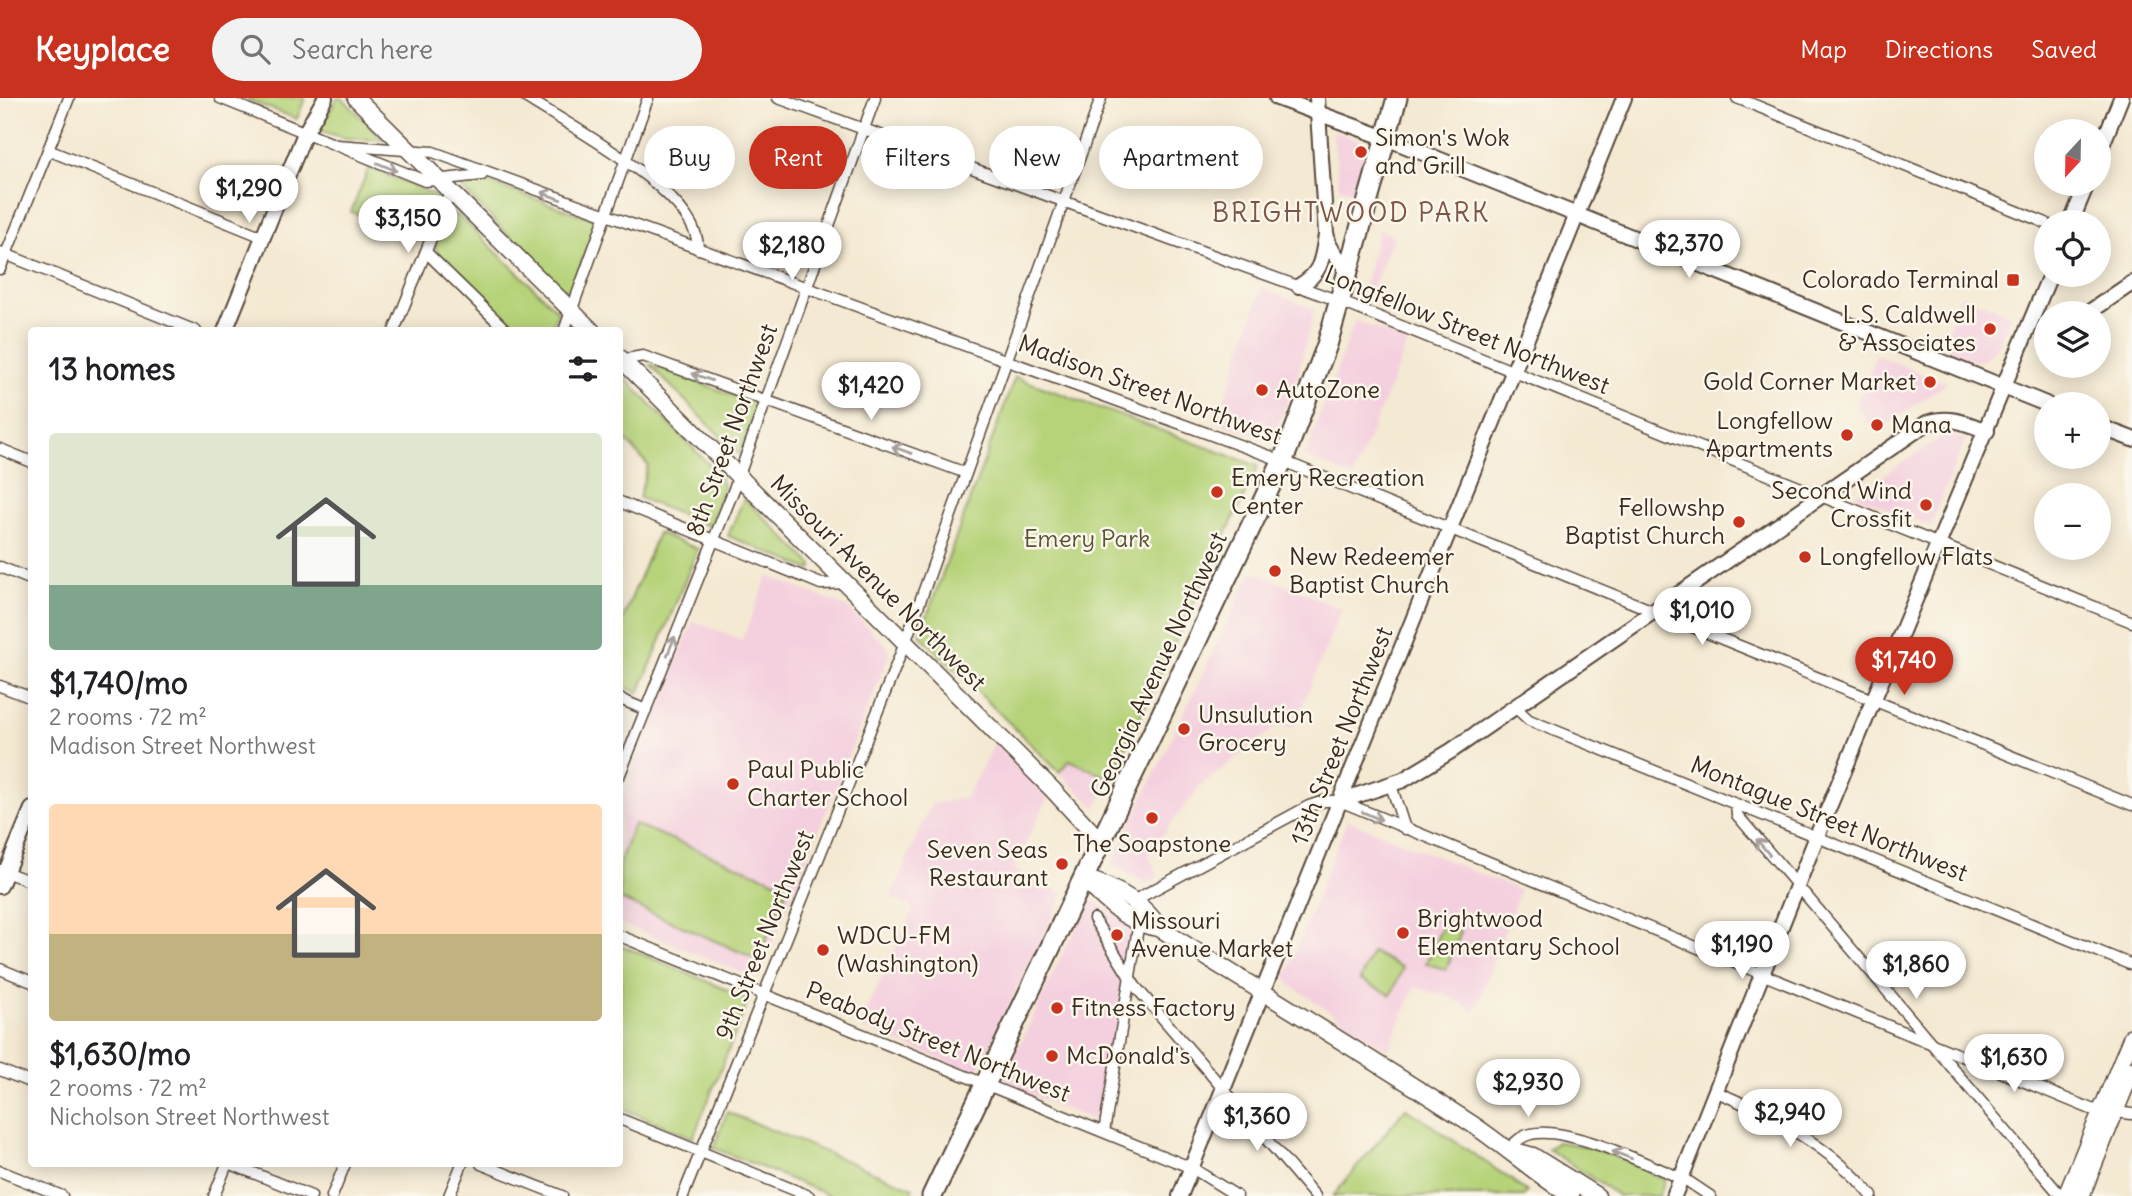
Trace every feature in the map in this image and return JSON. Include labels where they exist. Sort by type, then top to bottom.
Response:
[{"type":"highway","name":"Georgia Avenue Northwest","points":[[932,1196],[1283,461],[1314,381],[1397,98]]},
{"type":"main road","points":[[356,98],[588,327]]},
{"type":"main road","name":"Missouri Avenue Northwest","points":[[623,362],[1052,789],[1101,843]]},
{"type":"main road","points":[[1084,878],[1109,886],[1133,901],[1152,916],[1159,928]]},
{"type":"main road","points":[[1084,878],[1102,899],[1139,922],[1159,928],[1263,992],[1509,1149],[1528,1169],[1571,1196]]},
{"type":"main road","points":[[2081,1196],[2132,1036]]},
{"type":"main road","points":[[2063,1196],[2132,1070]]},
{"type":"main road","points":[[1509,1149],[1533,1156],[1597,1196]]},
{"type":"street","points":[[0,269],[3,253],[69,98]]},
{"type":"street","name":"Madison Street Northwest","points":[[220,98],[425,181],[445,186],[471,174],[496,176]]},
{"type":"street","points":[[227,327],[305,132],[325,98]]},
{"type":"street","points":[[527,98],[626,160],[685,216],[696,231],[698,249]]},
{"type":"street","points":[[565,327],[648,98]]},
{"type":"street","name":"Longfellow Street Northwest","points":[[778,98],[861,128]]},
{"type":"street","name":"8th Street Northwest","points":[[865,126],[875,98]]},
{"type":"street","name":"9th Street Northwest","points":[[683,1196],[905,643],[1101,98]]},
{"type":"street","points":[[1277,98],[1317,105],[1386,138],[2034,399]]},
{"type":"street","name":"13th Street Northwest","points":[[1180,1196],[1624,98]]},
{"type":"street","points":[[1737,98],[2034,218]]},
{"type":"street","points":[[2111,125],[2122,98]]},
{"type":"street","points":[[1317,105],[1326,233],[1329,245],[1348,272]]},
{"type":"street","name":"8th Street Northwest","points":[[623,766],[738,476],[861,137]]},
{"type":"street","name":"Madison Street Northwest","points":[[336,145],[428,150],[1283,461],[2132,805]]},
{"type":"street","points":[[48,150],[263,237]]},
{"type":"street","name":"Longfellow Street Northwest","points":[[975,169],[1339,301],[2132,622]]},
{"type":"street","points":[[396,327],[426,252],[445,186]]},
{"type":"street","points":[[1299,286],[1314,277],[1320,269],[1326,233]]},
{"type":"street","points":[[426,252],[503,327]]},
{"type":"street","points":[[3,253],[186,327]]},
{"type":"street","points":[[2106,301],[2132,283]]},
{"type":"street","points":[[1674,1196],[1685,1180],[1821,838],[1940,559],[1941,544],[2004,388],[2034,330]]},
{"type":"street","points":[[623,359],[643,356],[967,473]]},
{"type":"street","points":[[1133,901],[1309,806],[1324,801],[1340,801],[1391,785],[1422,769],[1927,423],[1938,419],[1956,419],[1987,431]]},
{"type":"street","points":[[2111,431],[2132,439]]},
{"type":"street","points":[[0,449],[28,460]]},
{"type":"street","points":[[623,503],[821,584],[847,583]]},
{"type":"street","points":[[0,567],[28,578]]},
{"type":"street","points":[[0,685],[28,696]]},
{"type":"street","points":[[623,700],[646,709]]},
{"type":"street","name":"Montague Street Northwest","points":[[1515,707],[1529,720],[2132,965]]},
{"type":"street","points":[[1391,785],[1405,829]]},
{"type":"street","points":[[1340,801],[2087,1107],[2132,1114]]},
{"type":"street","points":[[1736,804],[1737,815],[2063,1196]]},
{"type":"street","points":[[0,886],[3,871],[28,818]]},
{"type":"street","points":[[3,871],[28,880]]},
{"type":"street","points":[[1094,919],[1128,977],[1315,1196]]},
{"type":"street","points":[[1104,1132],[1139,922]]},
{"type":"street","name":"Peabody Street Northwest","points":[[623,937],[1192,1168],[1237,1196]]},
{"type":"street","points":[[0,969],[28,980]]},
{"type":"street","points":[[0,1070],[28,1081]]},
{"type":"street","points":[[1720,1094],[1771,1117],[1846,1167],[1872,1196]]},
{"type":"street","points":[[623,1120],[810,1196]]},
{"type":"street","points":[[1509,1149],[1518,1140],[1532,1134],[1562,1136],[1614,1151],[1685,1180],[1710,1196]]},
{"type":"street","points":[[214,1196],[228,1167]]},
{"type":"street","points":[[237,1167],[311,1196]]},
{"type":"street","points":[[332,1196],[344,1167]]},
{"type":"street","points":[[449,1196],[461,1167]]},
{"type":"street","points":[[489,1167],[562,1196]]},
{"type":"street","points":[[0,1171],[62,1196]]},
{"type":"street","points":[[1684,1196],[1685,1180]]},
{"type":"shaded area","points":[[1333,131],[1367,143],[1352,191],[1339,187]]},
{"type":"shaded area","points":[[1379,229],[1394,236],[1370,294],[1363,291]]},
{"type":"shaded area","points":[[1262,288],[1314,309],[1297,378],[1271,441],[1217,422]]},
{"type":"shaded area","points":[[1962,295],[2011,315],[1998,346],[1982,361],[1973,361],[1941,347]]},
{"type":"shaded area","points":[[1355,320],[1408,342],[1353,477],[1305,456]]},
{"type":"shaded area","points":[[1876,355],[1947,383],[1876,432],[1856,406]]},
{"type":"shaded area","points":[[1944,435],[1966,438],[1930,526],[1855,495]]},
{"type":"shaded area","points":[[1252,571],[1342,609],[1293,728],[1277,726],[1200,786],[1148,854],[1159,877],[1147,883],[1111,865]]},
{"type":"shaded area","name":"Paul Public Charter School","points":[[768,576],[847,607],[887,646],[890,654],[758,979],[623,924],[623,796],[693,621],[742,640]]},
{"type":"shaded area","points":[[995,744],[1049,796],[1013,869],[1064,893],[976,1073],[859,1027],[914,909],[891,897],[931,804],[965,798]]},
{"type":"shaded area","points":[[1070,760],[1111,779],[1096,808],[1059,772]]},
{"type":"shaded area","name":"Brightwood Elementary School","points":[[1347,820],[1520,890],[1475,1011],[1441,992],[1439,995],[1415,986],[1388,1050],[1289,984],[1286,976]]},
{"type":"shaded area","points":[[1093,900],[1133,925],[1098,1122],[1002,1083],[1065,948]]},
{"type":"green space","points":[[243,98],[305,98],[297,119]]},
{"type":"green space","points":[[337,98],[342,98],[384,140],[344,138],[319,130]]},
{"type":"green space","points":[[369,167],[437,196],[419,240],[351,212]]},
{"type":"green space","points":[[480,180],[594,219],[596,224],[572,289],[563,290],[460,186],[461,182]]},
{"type":"green space","points":[[458,215],[558,311],[552,327],[510,327],[437,254],[435,245],[447,216]]},
{"type":"green space","points":[[649,364],[757,404],[739,455]]},
{"type":"green space","points":[[623,376],[721,477],[723,488],[709,526],[639,498],[648,465],[623,437]]},
{"type":"green space","name":"Emery Park","points":[[1015,377],[1258,466],[1111,779],[1070,760],[1059,772],[920,635]]},
{"type":"green space","points":[[744,498],[813,565],[811,570],[728,536]]},
{"type":"green space","points":[[658,533],[698,549],[639,693],[623,686],[623,619]]},
{"type":"green space","points":[[634,824],[788,886],[758,960],[623,900],[623,853]]},
{"type":"green space","points":[[1443,925],[1461,932],[1446,970],[1426,963]]},
{"type":"green space","points":[[623,946],[749,999],[693,1138],[623,1108]]},
{"type":"green space","points":[[1372,952],[1403,968],[1391,995],[1360,980]]},
{"type":"green space","points":[[1406,1108],[1527,1192],[1524,1196],[1333,1196]]},
{"type":"green space","points":[[727,1112],[913,1188],[910,1196],[831,1196],[714,1148]]},
{"type":"green space","points":[[1557,1142],[1599,1151],[1653,1173],[1665,1180],[1659,1196],[1619,1196],[1548,1149]]},
{"type":"place","name":"Simon's Wok and Grill","points":[[1361,152]]},
{"type":"place","name":"Colorado Terminal","points":[[2013,280]]},
{"type":"place","name":"L.S. Caldwell & Associates","points":[[1990,329]]},
{"type":"place","name":"Gold Corner Market","points":[[1930,382]]},
{"type":"place","name":"AutoZone","points":[[1262,390]]},
{"type":"place","name":"Mana","points":[[1877,425]]},
{"type":"place","name":"Longfellow Apartments","points":[[1847,435]]},
{"type":"place","name":"Emery Recreation Center","points":[[1217,492]]},
{"type":"place","name":"Second Wind Crossfit","points":[[1926,505]]},
{"type":"place","name":"Fellowshp Baptist Church","points":[[1739,522]]},
{"type":"place","name":"Longfellow Flats","points":[[1805,557]]},
{"type":"place","name":"New Redeemer Baptist Church","points":[[1275,571]]},
{"type":"place","name":"Unsulution Grocery","points":[[1184,729]]},
{"type":"place","name":"Paul Public Charter School","points":[[733,784]]},
{"type":"place","name":"The Soapstone","points":[[1152,818]]},
{"type":"place","name":"Seven Seas Restaurant","points":[[1062,864]]},
{"type":"place","name":"Brightwood Elementary School","points":[[1403,933]]},
{"type":"place","name":"Missouri Avenue Market","points":[[1117,935]]},
{"type":"place","name":"WDCU-FM (Washington)","points":[[823,950]]},
{"type":"place","name":"Fitness Factory","points":[[1057,1008]]},
{"type":"place","name":"McDonald's","points":[[1052,1056]]},
{"type":"district","name":"BRIGHTWOOD PARK","points":[[1351,213]]}]
